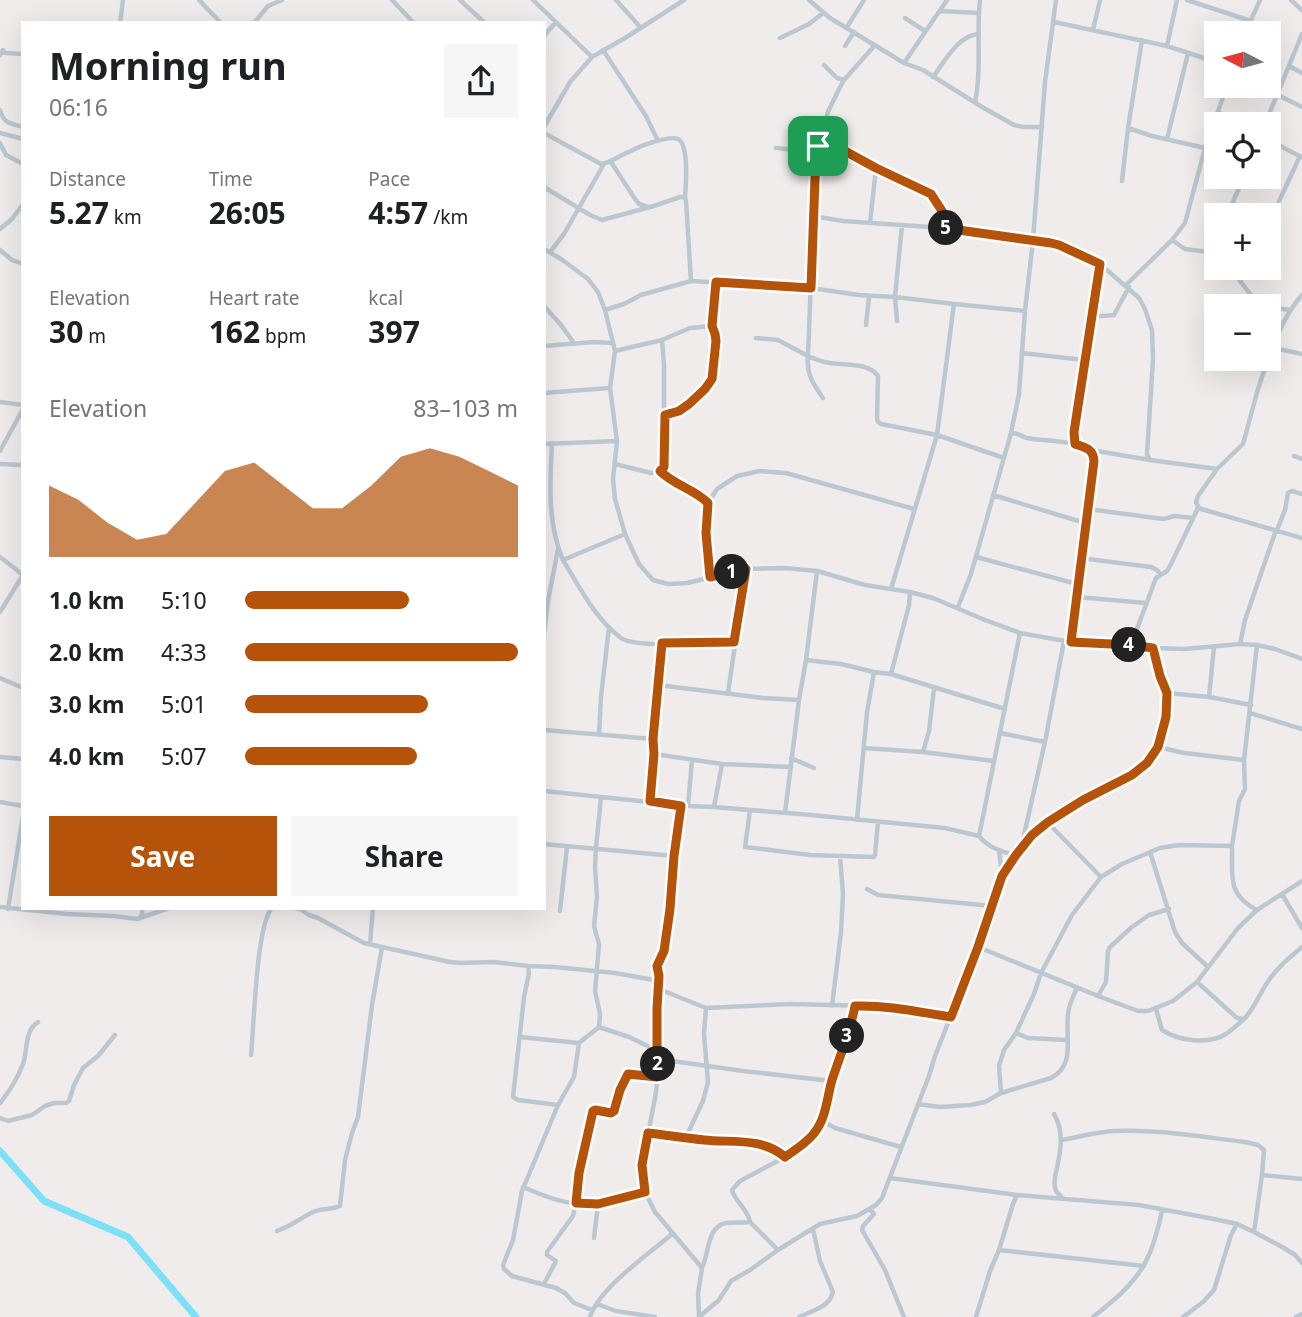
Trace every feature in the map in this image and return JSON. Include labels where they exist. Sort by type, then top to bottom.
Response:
[{"type":"street","points":[[120,21],[123,0]]},
{"type":"street","points":[[199,0],[218,21]]},
{"type":"street","points":[[256,21],[268,6],[282,0]]},
{"type":"street","points":[[392,0],[412,21]]},
{"type":"street","points":[[460,0],[483,21]]},
{"type":"street","points":[[533,0],[592,57]]},
{"type":"street","points":[[616,0],[641,28]]},
{"type":"street","points":[[546,124],[570,82],[592,57],[684,0]]},
{"type":"street","points":[[809,0],[823,13],[904,63],[923,70],[1014,125],[1042,127]]},
{"type":"street","points":[[847,27],[864,0]]},
{"type":"street","points":[[904,63],[947,0]]},
{"type":"street","points":[[975,102],[978,91],[980,0]]},
{"type":"street","points":[[958,607],[976,557],[1011,433],[1019,394],[1045,82],[1056,0]]},
{"type":"street","points":[[1093,30],[1100,0]]},
{"type":"street","points":[[1167,46],[1177,0]]},
{"type":"street","points":[[1187,0],[1251,21],[1260,0]]},
{"type":"street","points":[[1291,0],[1302,10]]},
{"type":"street","points":[[940,11],[979,13]]},
{"type":"street","points":[[780,38],[809,24],[823,13]]},
{"type":"street","points":[[905,18],[925,31]]},
{"type":"street","points":[[1054,22],[1167,46],[1204,58]]},
{"type":"street","points":[[546,34],[555,23]]},
{"type":"street","points":[[845,46],[854,32]]},
{"type":"street","points":[[933,77],[963,39],[970,34],[979,34]]},
{"type":"street","points":[[1281,88],[1302,34]]},
{"type":"street","points":[[1122,181],[1142,40]]},
{"type":"street","points":[[823,398],[808,369],[817,149],[828,113],[844,80],[875,45]]},
{"type":"street","points":[[0,55],[3,50],[5,53],[21,54]]},
{"type":"street","points":[[603,50],[646,116],[658,141]]},
{"type":"street","points":[[1167,139],[1188,53]]},
{"type":"street","points":[[824,65],[837,78],[844,80]]},
{"type":"street","points":[[1289,66],[1302,74]]},
{"type":"street","points":[[1281,94],[1302,107]]},
{"type":"street","points":[[1218,112],[1223,98]]},
{"type":"street","points":[[0,110],[7,123],[21,126]]},
{"type":"street","points":[[1128,128],[1204,148]]},
{"type":"street","points":[[0,133],[21,138]]},
{"type":"street","points":[[546,134],[597,163],[608,163],[658,141],[677,139],[682,142],[691,281]]},
{"type":"street","points":[[0,142],[6,155],[21,163]]},
{"type":"street","points":[[1279,203],[1301,157],[1281,146]]},
{"type":"street","points":[[776,148],[843,150],[931,194],[944,214],[944,228]]},
{"type":"street","points":[[1091,317],[1114,315],[1127,286],[1185,223],[1204,151]]},
{"type":"street","points":[[608,163],[639,204],[649,208]]},
{"type":"street","points":[[608,163],[564,234],[547,251],[589,279],[605,310],[615,351],[610,388],[617,441],[613,479],[615,499],[625,534],[639,564],[653,579],[668,584],[687,583],[746,569],[817,571],[866,585],[933,598],[1020,633],[1068,641],[1153,648],[1258,645],[1302,659]]},
{"type":"street","points":[[870,222],[876,168]]},
{"type":"street","points":[[546,188],[602,220],[685,197]]},
{"type":"street","points":[[0,229],[21,207]]},
{"type":"street","points":[[813,216],[843,221],[944,228],[1033,240],[1059,245],[1100,264],[1139,298],[1152,330],[1153,359],[1147,454],[1150,460]]},
{"type":"street","points":[[897,321],[895,297],[902,224]]},
{"type":"street","points":[[1172,240],[1185,249],[1204,251]]},
{"type":"street","points":[[0,250],[21,263]]},
{"type":"street","points":[[1075,444],[1074,432],[1084,360],[1100,264]]},
{"type":"street","points":[[605,310],[641,295],[691,281],[811,288],[869,297],[895,297],[1026,311]]},
{"type":"street","points":[[665,415],[679,411],[689,404],[712,379],[716,341],[712,326],[716,282]]},
{"type":"street","points":[[1281,328],[1302,295]]},
{"type":"street","points":[[866,325],[869,297]]},
{"type":"street","points":[[891,589],[937,435],[954,304]]},
{"type":"street","points":[[546,308],[574,344]]},
{"type":"street","points":[[1281,309],[1290,310]]},
{"type":"street","points":[[615,351],[662,341],[690,327],[712,326]]},
{"type":"street","points":[[756,338],[778,340],[828,363],[872,369],[878,376],[878,422],[937,435],[1003,458]]},
{"type":"street","points":[[615,464],[651,473],[664,467],[662,341]]},
{"type":"street","points":[[546,346],[612,342]]},
{"type":"street","points":[[1281,349],[1302,354]]},
{"type":"street","points":[[1022,353],[1084,360]]},
{"type":"street","points":[[1131,645],[1153,585],[1160,575],[1167,571],[1198,508],[1198,496],[1217,469],[1243,444],[1264,371]]},
{"type":"street","points":[[546,393],[610,388]]},
{"type":"street","points":[[0,402],[21,407]]},
{"type":"street","points":[[0,451],[21,411]]},
{"type":"street","points":[[1011,433],[1018,433],[1026,438],[1075,444],[1091,450],[1217,469]]},
{"type":"street","points":[[546,444],[617,441]]},
{"type":"street","points":[[552,443],[547,499],[558,547],[562,560],[598,615],[622,639],[630,642],[734,642]]},
{"type":"street","points":[[1021,849],[1077,597],[1094,461],[1091,450]]},
{"type":"street","points":[[1294,456],[1302,459]]},
{"type":"street","points":[[0,464],[21,465]]},
{"type":"street","points":[[660,471],[708,503]]},
{"type":"street","points":[[710,577],[706,533],[708,503],[718,489],[737,476],[760,471],[786,473],[914,509]]},
{"type":"street","points":[[1240,644],[1245,620],[1285,510],[1288,493],[1292,491],[1302,494]]},
{"type":"street","points":[[993,495],[1085,523]]},
{"type":"street","points":[[1198,508],[1302,538]]},
{"type":"street","points":[[1088,509],[1163,519],[1175,516],[1193,518]]},
{"type":"street","points":[[562,560],[625,534]]},
{"type":"street","points":[[546,601],[558,547]]},
{"type":"street","points":[[0,557],[21,573]]},
{"type":"street","points":[[976,557],[1077,584]]},
{"type":"street","points":[[1080,558],[1151,567],[1160,575]]},
{"type":"street","points":[[728,693],[746,569]]},
{"type":"street","points":[[785,813],[817,571]]},
{"type":"street","points":[[0,612],[21,578]]},
{"type":"street","points":[[891,674],[910,592]]},
{"type":"street","points":[[1077,597],[1147,604]]},
{"type":"street","points":[[599,735],[609,626]]},
{"type":"street","points":[[979,836],[1020,633]]},
{"type":"street","points":[[650,801],[662,643]]},
{"type":"street","points":[[1257,910],[1236,894],[1232,846],[1239,801],[1245,789],[1244,760],[1258,645]]},
{"type":"street","points":[[1209,697],[1214,647]]},
{"type":"street","points":[[699,1317],[719,1300],[731,1281],[778,1250],[820,1224],[857,1216],[882,1198],[934,1056],[978,947],[1002,876],[1032,835],[1083,800],[1132,775],[1147,763],[1158,747],[1166,717],[1167,693],[1153,648]]},
{"type":"street","points":[[806,660],[891,674],[1005,709]]},
{"type":"street","points":[[857,820],[867,712],[874,672]]},
{"type":"street","points":[[0,678],[21,687]]},
{"type":"street","points":[[658,685],[763,698],[799,699]]},
{"type":"street","points":[[923,752],[929,731],[934,689]]},
{"type":"street","points":[[1167,693],[1251,705]]},
{"type":"street","points":[[1250,713],[1302,729]]},
{"type":"street","points":[[546,730],[653,739]]},
{"type":"street","points":[[1000,733],[1045,742]]},
{"type":"street","points":[[1158,747],[1244,760]]},
{"type":"street","points":[[864,748],[994,761]]},
{"type":"street","points":[[654,754],[722,764],[791,767]]},
{"type":"street","points":[[0,757],[21,760]]},
{"type":"street","points":[[791,758],[814,768]]},
{"type":"street","points":[[688,806],[692,760]]},
{"type":"street","points":[[714,807],[722,764]]},
{"type":"street","points":[[546,791],[681,806],[954,829],[979,836],[999,850],[1016,855]]},
{"type":"street","points":[[592,1310],[574,1303],[556,1288],[512,1276],[504,1269],[504,1261],[513,1240],[523,1187],[575,1072],[579,1043],[599,1027],[596,991],[599,944],[594,926],[597,897],[596,848],[601,797]]},
{"type":"street","points":[[0,802],[21,806]]},
{"type":"street","points":[[681,806],[664,951],[657,966],[657,1077],[642,1165],[645,1192],[655,1212],[702,1268]]},
{"type":"street","points":[[750,810],[745,848],[810,856],[874,857],[878,822]]},
{"type":"street","points":[[1048,822],[1101,877]]},
{"type":"street","points":[[8,909],[21,828]]},
{"type":"street","points":[[546,844],[674,856]]},
{"type":"street","points":[[1000,1093],[999,1066],[1004,1050],[1016,1033],[1041,973],[1072,915],[1101,877],[1122,864],[1164,847],[1232,846]]},
{"type":"street","points":[[560,911],[567,847]]},
{"type":"street","points":[[999,850],[1002,876]]},
{"type":"street","points":[[1150,852],[1175,932],[1208,968]]},
{"type":"street","points":[[832,1006],[841,932],[843,894],[840,856]]},
{"type":"street","points":[[978,947],[1098,996],[1138,1011],[1148,1011],[1173,1001],[1197,982],[1238,928],[1257,910],[1302,881]]},
{"type":"street","points":[[867,889],[878,895],[992,906]]},
{"type":"street","points":[[1282,894],[1302,928]]},
{"type":"street","points":[[0,907],[21,909]]},
{"type":"street","points":[[1098,996],[1106,982],[1110,947],[1149,915],[1169,909]]},
{"type":"street","points":[[38,910],[113,915],[131,919],[141,919],[164,910]]},
{"type":"street","points":[[141,919],[143,910]]},
{"type":"street","points":[[251,1055],[260,951],[267,916],[271,910]]},
{"type":"street","points":[[302,910],[363,943],[460,964],[494,962],[555,967],[659,981]]},
{"type":"street","points":[[370,944],[373,910]]},
{"type":"street","points":[[277,1231],[316,1211],[340,1206],[345,1160],[358,1117],[382,947]]},
{"type":"street","points":[[1156,1009],[1162,1030],[1175,1037],[1191,1041],[1219,1037],[1244,1019],[1273,974],[1302,947]]},
{"type":"street","points":[[528,966],[514,1099],[558,1105]]},
{"type":"street","points":[[1197,982],[1237,1018],[1244,1019]]},
{"type":"street","points":[[918,1104],[940,1107],[985,1102],[1000,1093],[1059,1074],[1067,1060],[1068,1013],[1077,987]]},
{"type":"street","points":[[659,989],[706,1008],[790,1004],[874,1006],[951,1017]]},
{"type":"street","points":[[778,1250],[750,1222],[732,1190],[740,1181],[785,1157],[813,1135],[822,1121],[855,1006]]},
{"type":"street","points":[[686,1137],[703,1101],[708,1079],[704,1034],[706,1008]]},
{"type":"street","points":[[0,1103],[22,1066],[29,1031],[38,1022]]},
{"type":"street","points":[[599,1027],[658,1051]]},
{"type":"street","points":[[1016,1033],[1028,1038],[1067,1040]]},
{"type":"street","points":[[0,1118],[8,1121],[32,1115],[54,1103],[68,1103],[82,1068],[98,1056],[115,1035]]},
{"type":"street","points":[[520,1037],[579,1043]]},
{"type":"street","points":[[658,1059],[832,1081]]},
{"type":"street","points":[[544,1284],[556,1261],[547,1255],[547,1252],[573,1216],[579,1173],[593,1111],[614,1111],[628,1074],[657,1077]]},
{"type":"street","points":[[1054,1114],[1060,1126],[1061,1140],[1055,1188],[1065,1200]]},
{"type":"street","points":[[822,1121],[835,1128],[901,1147]]},
{"type":"street","points":[[1061,1140],[1106,1131],[1160,1131],[1258,1145],[1264,1150],[1254,1232]]},
{"type":"street","points":[[648,1133],[756,1143],[785,1157]]},
{"type":"street","points":[[1262,1175],[1302,1179]]},
{"type":"street","points":[[890,1178],[1017,1195],[1139,1205],[1202,1216],[1237,1224],[1284,1248],[1302,1263]]},
{"type":"street","points":[[523,1187],[560,1201],[598,1204],[645,1192]]},
{"type":"street","points":[[975,1317],[1017,1195]]},
{"type":"street","points":[[594,1238],[598,1204]]},
{"type":"street","points":[[870,1209],[874,1214],[862,1230],[885,1270],[900,1314]]},
{"type":"street","points":[[1093,1317],[1136,1277],[1144,1266],[1163,1211]]},
{"type":"street","points":[[699,1317],[698,1294],[702,1268],[712,1235],[724,1224],[750,1222]]},
{"type":"street","points":[[1183,1317],[1214,1290],[1237,1224]]},
{"type":"street","points":[[799,1317],[829,1302],[833,1292],[820,1261],[813,1228]]},
{"type":"street","points":[[590,1317],[607,1289],[673,1234]]},
{"type":"street","points":[[999,1250],[1144,1266]]},
{"type":"street","points":[[597,1304],[616,1311],[655,1317]]},
{"type":"street","points":[[1296,1317],[1302,1314]]},
{"type":"waterway","points":[[0,1151],[44,1201],[128,1237],[196,1317]]},
{"type":"route","points":[[818,146],[843,150],[931,194],[941,206],[944,228],[1051,243],[1100,264],[1073,440],[1075,444],[1091,450],[1094,461],[1071,642],[1153,648],[1167,693],[1162,736],[1147,763],[1132,775],[1064,811],[1032,835],[1016,855],[1002,876],[951,1017],[904,1009],[855,1006],[822,1121],[803,1143],[785,1157],[756,1143],[648,1133],[642,1165],[645,1192],[598,1204],[576,1203],[579,1173],[593,1111],[614,1111],[628,1074],[657,1077],[657,966],[664,951],[681,806],[650,801],[662,643],[734,642],[746,569],[710,577],[706,533],[708,503],[660,471],[664,467],[665,415],[679,411],[689,404],[712,379],[716,341],[712,326],[716,282],[811,288],[818,146]]}]
